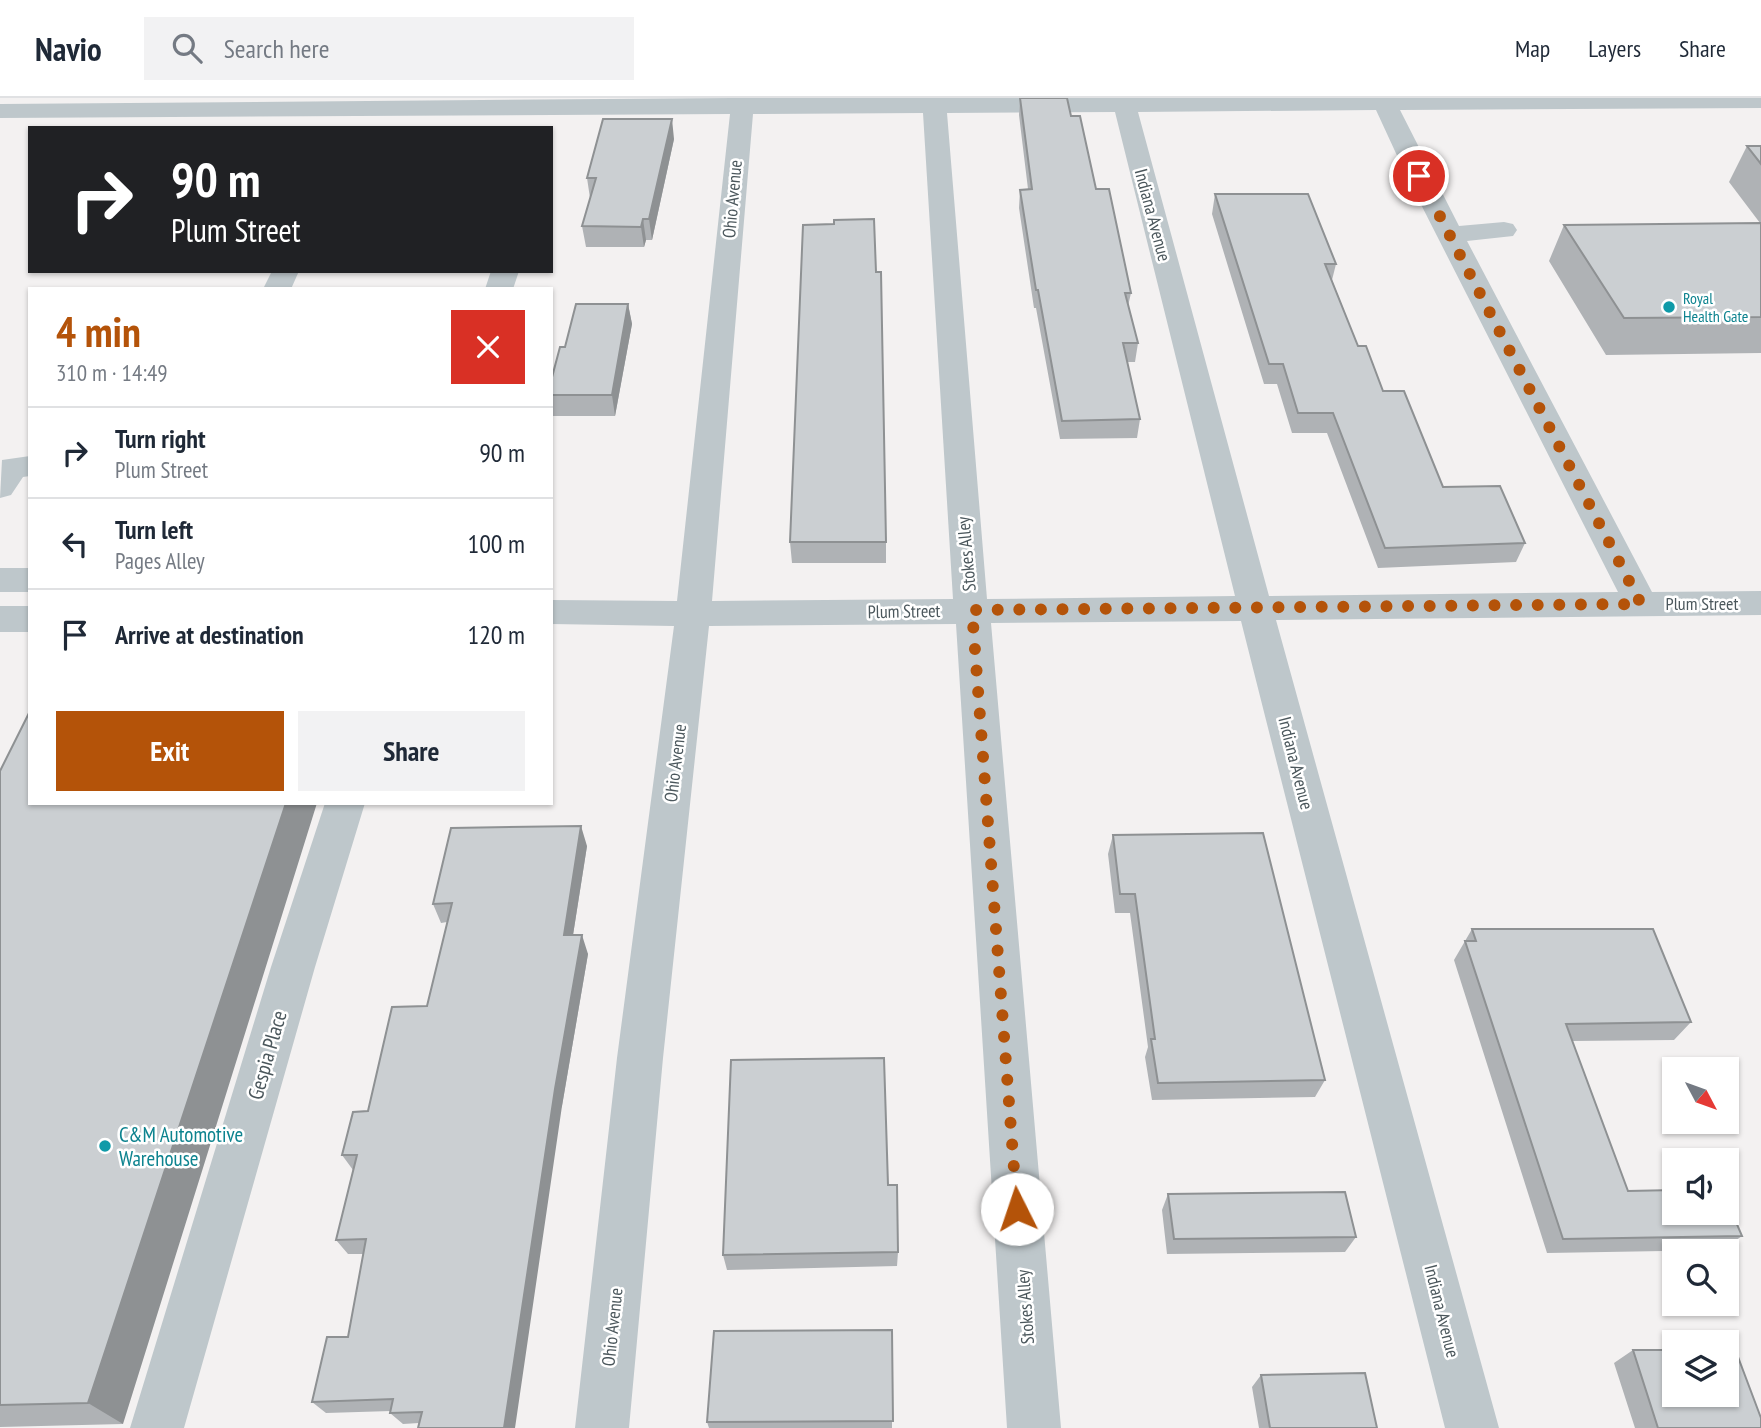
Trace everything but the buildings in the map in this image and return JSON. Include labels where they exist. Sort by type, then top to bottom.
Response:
[{"type":"street","points":[[1383,101],[1641,604]]},
{"type":"street","points":[[0,111],[552,111],[742,103],[1761,101]]},
{"type":"street","name":"Stokes Alley","points":[[934,102],[966,572],[972,610],[1034,1428]]},
{"type":"street","name":"Indiana Avenue","points":[[1124,102],[1322,865],[1413,1197],[1472,1428]]},
{"type":"street","name":"Ohio Avenue","points":[[602,1428],[640,1058],[693,614],[742,103]]},
{"type":"street","points":[[1450,235],[1504,230]]},
{"type":"street","points":[[0,488],[13,467],[28,466]]},
{"type":"street","points":[[0,580],[28,580]]},
{"type":"street","name":"Plum Street","points":[[553,612],[693,614],[1256,606],[1761,603]]},
{"type":"street","points":[[0,619],[28,619]]},
{"type":"street","name":"Gespia Place","points":[[157,1428],[293,967],[344,805]]},
{"type":"place","name":"Royal Health Gate","points":[[1669,307]]},
{"type":"place","name":"C&M Automotive Warehouse","points":[[105,1146]]},
{"type":"route","points":[[1017,1209],[983,770],[977,648],[972,610],[1641,604],[1419,176]]}]
